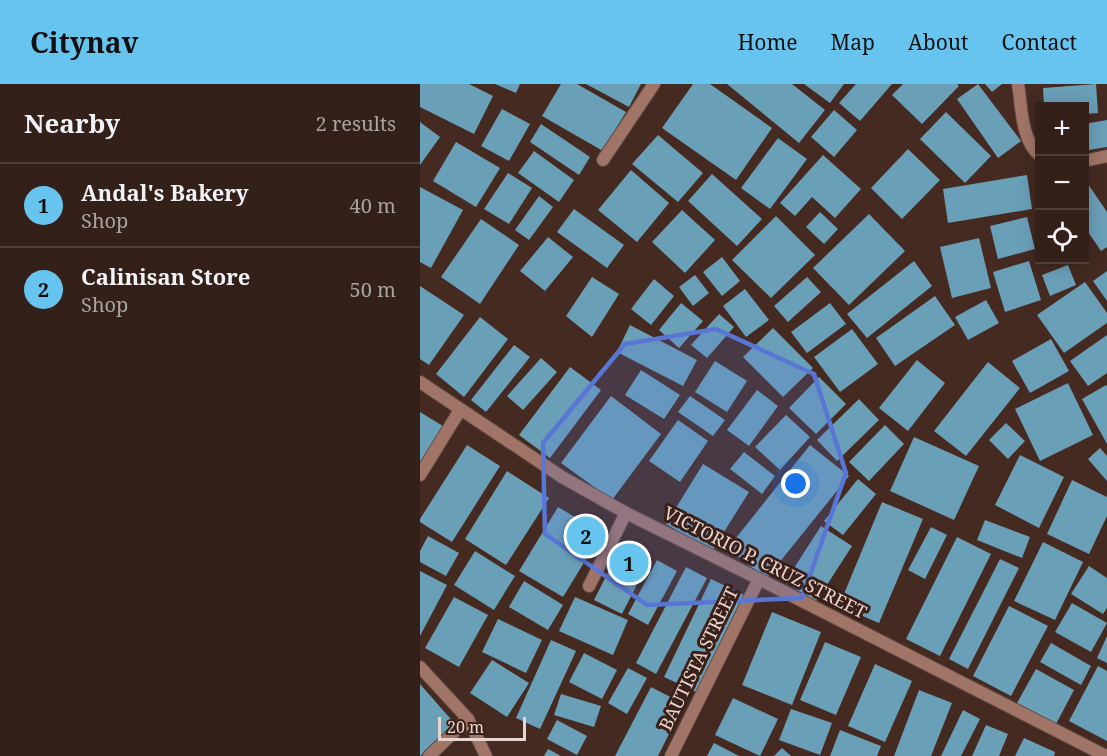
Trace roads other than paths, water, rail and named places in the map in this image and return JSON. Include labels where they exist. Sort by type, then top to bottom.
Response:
[{"type":"street","points":[[603,160],[654,84]]},
{"type":"street","points":[[1018,84],[1027,136],[1031,148],[1035,152]]},
{"type":"street","points":[[1089,160],[1107,156]]},
{"type":"street","name":"VICTORIO P. CRUZ STREET","points":[[420,382],[562,477],[626,513],[1106,756]]},
{"type":"street","points":[[420,475],[460,410]]},
{"type":"street","points":[[589,586],[626,513]]},
{"type":"street","name":"BAUTISTA STREET","points":[[671,756],[759,579]]},
{"type":"street","points":[[420,668],[468,719],[486,756]]},
{"type":"street","points":[[429,756],[468,719]]},
{"type":"place","name":"Calinisan Store","points":[[586,536]]},
{"type":"place","name":"Andal's Bakery","points":[[629,563]]}]
